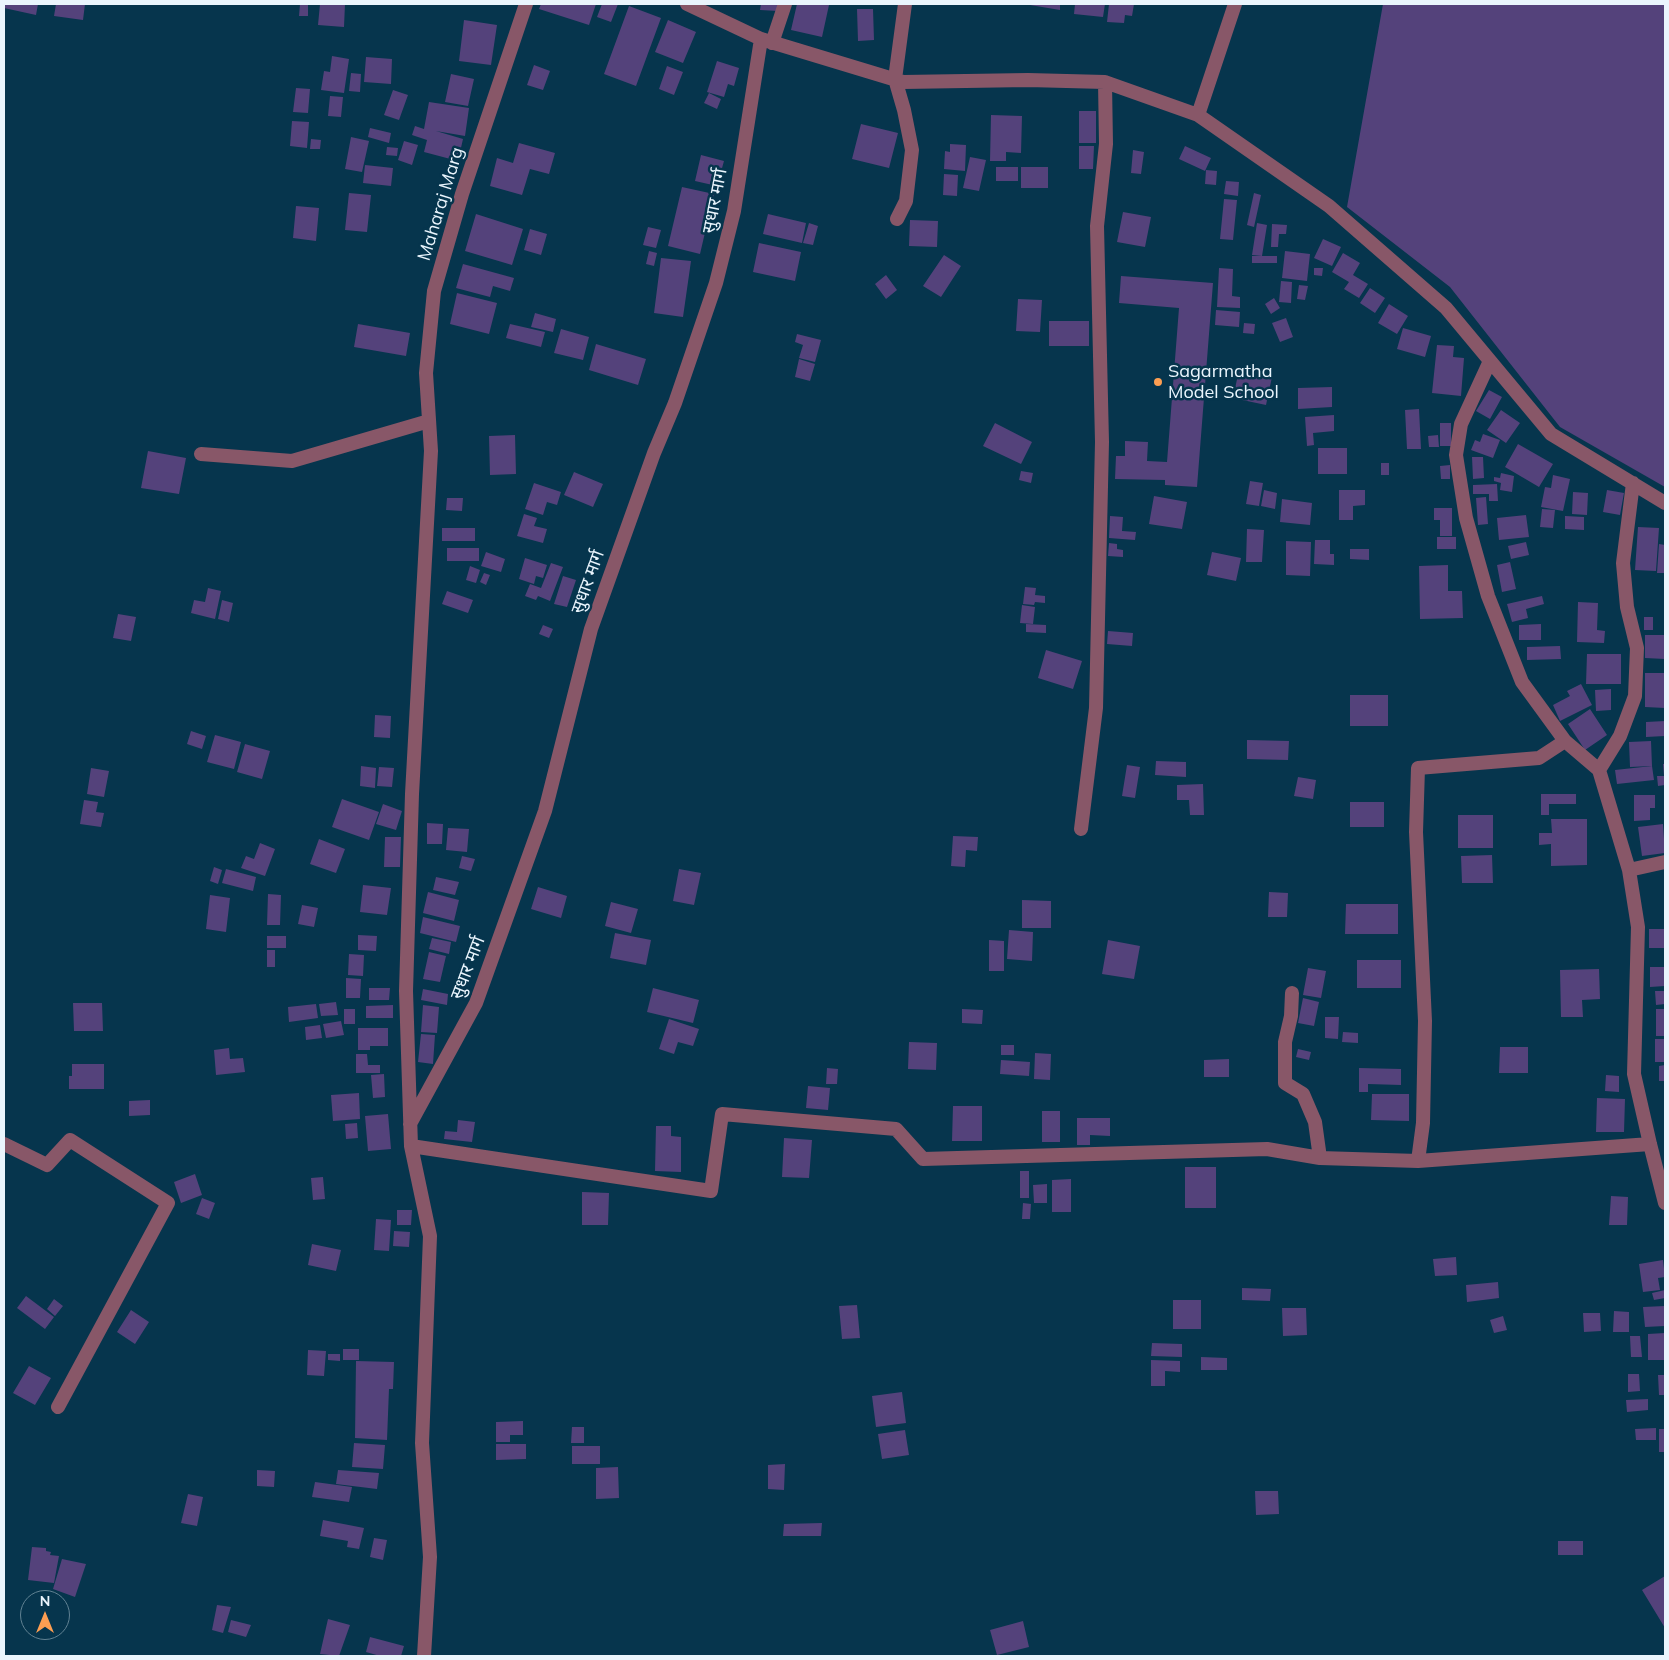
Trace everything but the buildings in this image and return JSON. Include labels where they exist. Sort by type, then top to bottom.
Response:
[{"type":"street","name":"Maharaj Marg","points":[[424,1656],[430,1557],[422,1443],[430,1236],[411,1146],[406,991],[411,804],[431,451],[426,373],[434,291],[462,194],[526,4]]},
{"type":"street","points":[[687,4],[766,41],[903,82],[1028,80],[1105,82],[1198,115],[1329,206],[1446,308],[1551,434],[1665,503]]},
{"type":"street","name":"सुधार मार्ग","points":[[410,1125],[476,1003],[545,812],[591,629],[654,453],[675,403],[716,283],[734,211],[766,41],[784,4]]},
{"type":"street","points":[[897,219],[906,202],[912,150],[904,110],[895,79],[905,4]]},
{"type":"street","points":[[1198,115],[1234,4]]},
{"type":"street","points":[[1081,829],[1096,708],[1102,442],[1097,226],[1106,144],[1105,82]]},
{"type":"street","points":[[1490,361],[1461,424],[1456,455],[1466,518],[1488,596],[1522,682],[1565,740],[1599,770],[1629,870],[1638,927],[1634,1074],[1665,1204]]},
{"type":"street","points":[[201,454],[292,461],[429,421]]},
{"type":"street","points":[[1599,770],[1620,736],[1635,696],[1637,648],[1627,607],[1623,563],[1633,483]]},
{"type":"street","points":[[1418,1162],[1423,1123],[1426,1022],[1416,832],[1418,768],[1539,758],[1565,740]]},
{"type":"street","points":[[1629,870],[1665,862]]},
{"type":"street","points":[[1292,993],[1292,1016],[1285,1042],[1285,1083],[1303,1094],[1315,1122],[1320,1158]]},
{"type":"street","points":[[411,1146],[711,1191],[722,1114],[896,1129],[923,1159],[1267,1149],[1320,1158],[1418,1162],[1650,1144]]},
{"type":"street","points":[[4,1144],[47,1165],[70,1140],[168,1203],[58,1407]]},
{"type":"place","name":"Sagarmatha Model School","points":[[1158,382]]}]
